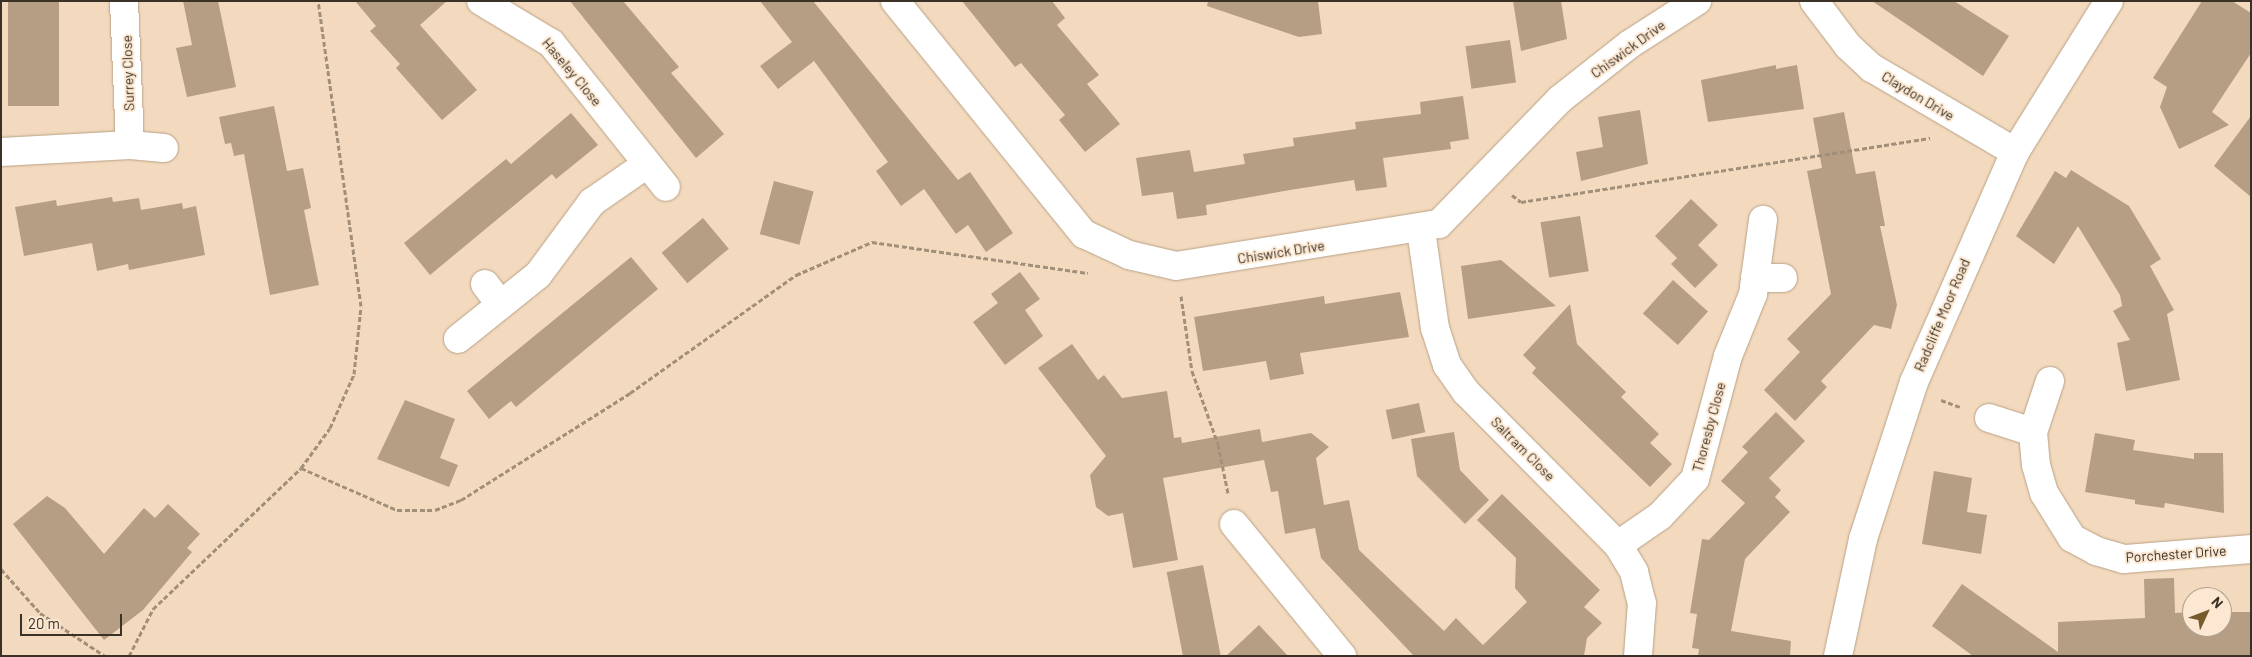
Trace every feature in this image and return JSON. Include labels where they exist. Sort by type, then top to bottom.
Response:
[{"type":"street","name":"Surrey Close","points":[[124,1],[130,145]]},
{"type":"street","name":"Haseley Close","points":[[481,1],[551,43],[666,187]]},
{"type":"street","name":"Chiswick Drive","points":[[895,1],[1065,215],[1084,234],[1129,255],[1176,266],[1421,230],[1454,213],[1485,176],[1559,100],[1630,44],[1697,1]]},
{"type":"street","name":"Claydon Drive","points":[[1814,1],[1848,46],[1872,68],[2015,152]]},
{"type":"street","name":"Radcliffe Moor Road","points":[[1838,656],[1862,539],[1912,388],[2015,152],[2109,1]]},
{"type":"street","points":[[1,152],[130,145],[164,148]]},
{"type":"street","points":[[458,339],[493,294],[538,275],[592,202],[647,164]]},
{"type":"street","name":"Thoresby Close","points":[[1618,545],[1660,516],[1695,479],[1755,278],[1762,220]]},
{"type":"street","name":"Saltram Close","points":[[1421,230],[1435,328],[1448,365],[1466,392],[1618,545],[1634,572],[1642,603],[1638,656]]},
{"type":"street","points":[[1755,278],[1783,278]]},
{"type":"street","name":"Porchester Drive","points":[[2050,381],[2033,432],[2044,493],[2057,519],[2083,546],[2124,559],[2251,549]]},
{"type":"street","points":[[1989,418],[2033,432]]},
{"type":"street","points":[[1234,524],[1342,656]]},
{"type":"path","points":[[129,656],[152,609],[300,468],[330,428],[354,374],[361,306],[318,1]]},
{"type":"path","points":[[1485,176],[1521,202],[1927,141],[1953,117]]},
{"type":"path","points":[[300,468],[397,510],[435,510],[462,500],[630,393],[796,275],[872,242],[1092,274],[1129,255]]},
{"type":"path","points":[[1176,266],[1192,371],[1218,444],[1234,524]]},
{"type":"path","points":[[1912,388],[1989,418]]},
{"type":"path","points":[[1,569],[40,613],[105,656]]},
{"type":"building","points":[[8,1],[59,1],[59,106],[8,106]]},
{"type":"building","points":[[183,1],[218,1],[236,87],[187,97],[176,48],[192,45]]},
{"type":"building","points":[[355,1],[447,1],[420,25],[477,90],[442,120],[396,68],[400,64],[370,31],[376,26]]},
{"type":"building","points":[[570,1],[623,1],[679,67],[671,73],[724,134],[696,158]]},
{"type":"building","points":[[760,1],[813,1],[958,180],[970,172],[1013,233],[986,252],[968,225],[956,234],[924,189],[901,206],[876,171],[888,162],[814,61],[778,89],[760,66],[792,42]]},
{"type":"building","points":[[962,1],[1052,1],[1065,18],[1057,25],[1099,75],[1087,84],[1120,124],[1085,152],[1059,120],[1065,115],[1021,63],[1015,67]]},
{"type":"building","points":[[1208,1],[1318,1],[1322,34],[1299,37],[1207,6]]},
{"type":"building","points":[[1513,1],[1561,1],[1567,39],[1521,51]]},
{"type":"building","points":[[1872,1],[1954,1],[2009,36],[1983,76]]},
{"type":"building","points":[[2202,1],[2232,1],[2251,13],[2251,53],[2212,112],[2229,125],[2179,149],[2160,107],[2167,87],[2153,78]]},
{"type":"building","points":[[1510,40],[1516,83],[1471,89],[1465,46]]},
{"type":"building","points":[[1776,65],[1776,69],[1797,65],[1804,109],[1708,122],[1701,80]]},
{"type":"building","points":[[1463,96],[1469,139],[1450,142],[1451,149],[1383,158],[1387,187],[1356,191],[1354,180],[1206,205],[1207,215],[1177,219],[1173,192],[1142,196],[1136,158],[1190,150],[1194,172],[1245,164],[1243,154],[1294,146],[1293,138],[1356,129],[1355,122],[1421,114],[1420,102]]},
{"type":"building","points":[[274,106],[287,171],[303,168],[311,208],[304,210],[319,285],[270,295],[244,154],[234,156],[231,143],[225,144],[219,117]]},
{"type":"building","points":[[1640,110],[1648,164],[1581,181],[1576,152],[1603,147],[1598,117]]},
{"type":"building","points":[[1844,112],[1856,174],[1875,171],[1885,226],[1880,226],[1897,305],[1891,329],[1874,325],[1821,381],[1827,387],[1795,421],[1764,390],[1800,352],[1787,339],[1831,294],[1807,171],[1822,168],[1813,118]]},
{"type":"building","points":[[571,113],[598,145],[556,179],[552,174],[430,275],[404,243],[506,159],[511,164]]},
{"type":"building","points":[[2251,116],[2251,197],[2214,166]]},
{"type":"building","points":[[2071,170],[2129,206],[2161,259],[2150,266],[2174,310],[2167,314],[2180,380],[2126,391],[2117,343],[2130,340],[2113,311],[2122,306],[2120,295],[2078,226],[2054,264],[2016,236],[2055,171],[2066,178]]},
{"type":"building","points":[[774,181],[814,192],[799,245],[760,234]]},
{"type":"building","points":[[112,197],[113,202],[139,198],[141,210],[182,203],[183,209],[196,206],[205,255],[129,270],[128,264],[97,271],[92,243],[24,256],[15,207],[56,200],[57,206]]},
{"type":"building","points":[[1691,199],[1718,225],[1698,245],[1718,265],[1695,288],[1671,264],[1677,258],[1655,236]]},
{"type":"building","points":[[1580,216],[1589,271],[1549,278],[1540,222]]},
{"type":"building","points":[[703,218],[729,249],[687,283],[662,253]]},
{"type":"building","points":[[631,257],[658,289],[516,407],[511,401],[489,419],[467,391]]},
{"type":"building","points":[[1501,260],[1556,306],[1468,319],[1461,266]]},
{"type":"building","points":[[1020,272],[1040,299],[1025,310],[1043,336],[1005,365],[973,322],[998,303],[991,294]]},
{"type":"building","points":[[1673,280],[1708,311],[1678,345],[1643,313]]},
{"type":"building","points":[[1400,292],[1409,337],[1300,353],[1304,374],[1270,380],[1266,361],[1203,371],[1194,317],[1324,296],[1325,304]]},
{"type":"building","points":[[1570,304],[1577,344],[1626,392],[1621,397],[1659,434],[1650,443],[1672,464],[1650,487],[1532,373],[1536,368],[1523,355]]},
{"type":"building","points":[[1072,344],[1098,380],[1104,375],[1122,398],[1167,391],[1174,438],[1181,437],[1182,443],[1260,429],[1262,442],[1311,433],[1329,447],[1316,458],[1324,505],[1349,500],[1359,550],[1444,631],[1456,618],[1483,645],[1527,602],[1515,588],[1516,558],[1477,520],[1502,494],[1600,590],[1584,607],[1602,623],[1587,638],[1584,656],[1414,656],[1321,558],[1315,528],[1285,534],[1278,491],[1271,492],[1264,460],[1163,478],[1178,560],[1133,568],[1123,513],[1108,516],[1096,507],[1090,475],[1106,456],[1038,368]]},
{"type":"building","points":[[405,400],[455,419],[440,458],[458,465],[449,487],[377,459]]},
{"type":"building","points":[[1419,403],[1425,432],[1392,439],[1386,410]]},
{"type":"building","points":[[1776,412],[1805,441],[1769,478],[1781,490],[1775,497],[1790,512],[1745,559],[1731,631],[1791,641],[1790,656],[1698,656],[1699,649],[1692,648],[1697,614],[1690,613],[1702,539],[1709,540],[1745,503],[1721,481],[1748,452],[1742,447]]},
{"type":"building","points":[[1454,432],[1460,470],[1489,500],[1465,524],[1417,476],[1411,439]]},
{"type":"building","points":[[2095,433],[2135,440],[2133,450],[2194,459],[2194,453],[2223,453],[2224,513],[2165,503],[2164,508],[2135,504],[2135,500],[2085,492]]},
{"type":"building","points":[[1934,471],[1972,478],[1967,512],[1987,515],[1981,554],[1922,544]]},
{"type":"building","points":[[47,496],[65,508],[104,554],[144,508],[155,518],[168,504],[200,534],[187,548],[192,552],[143,610],[104,640],[13,524]]},
{"type":"building","points":[[1203,565],[1221,656],[1183,656],[1167,572]]},
{"type":"building","points":[[2174,578],[2175,613],[2182,613],[2182,637],[2232,637],[2232,612],[2251,612],[2251,656],[1973,656],[1932,626],[1962,584],[2058,652],[2058,622],[2145,618],[2144,579]]},
{"type":"building","points":[[1259,625],[1288,656],[1226,656]]}]
